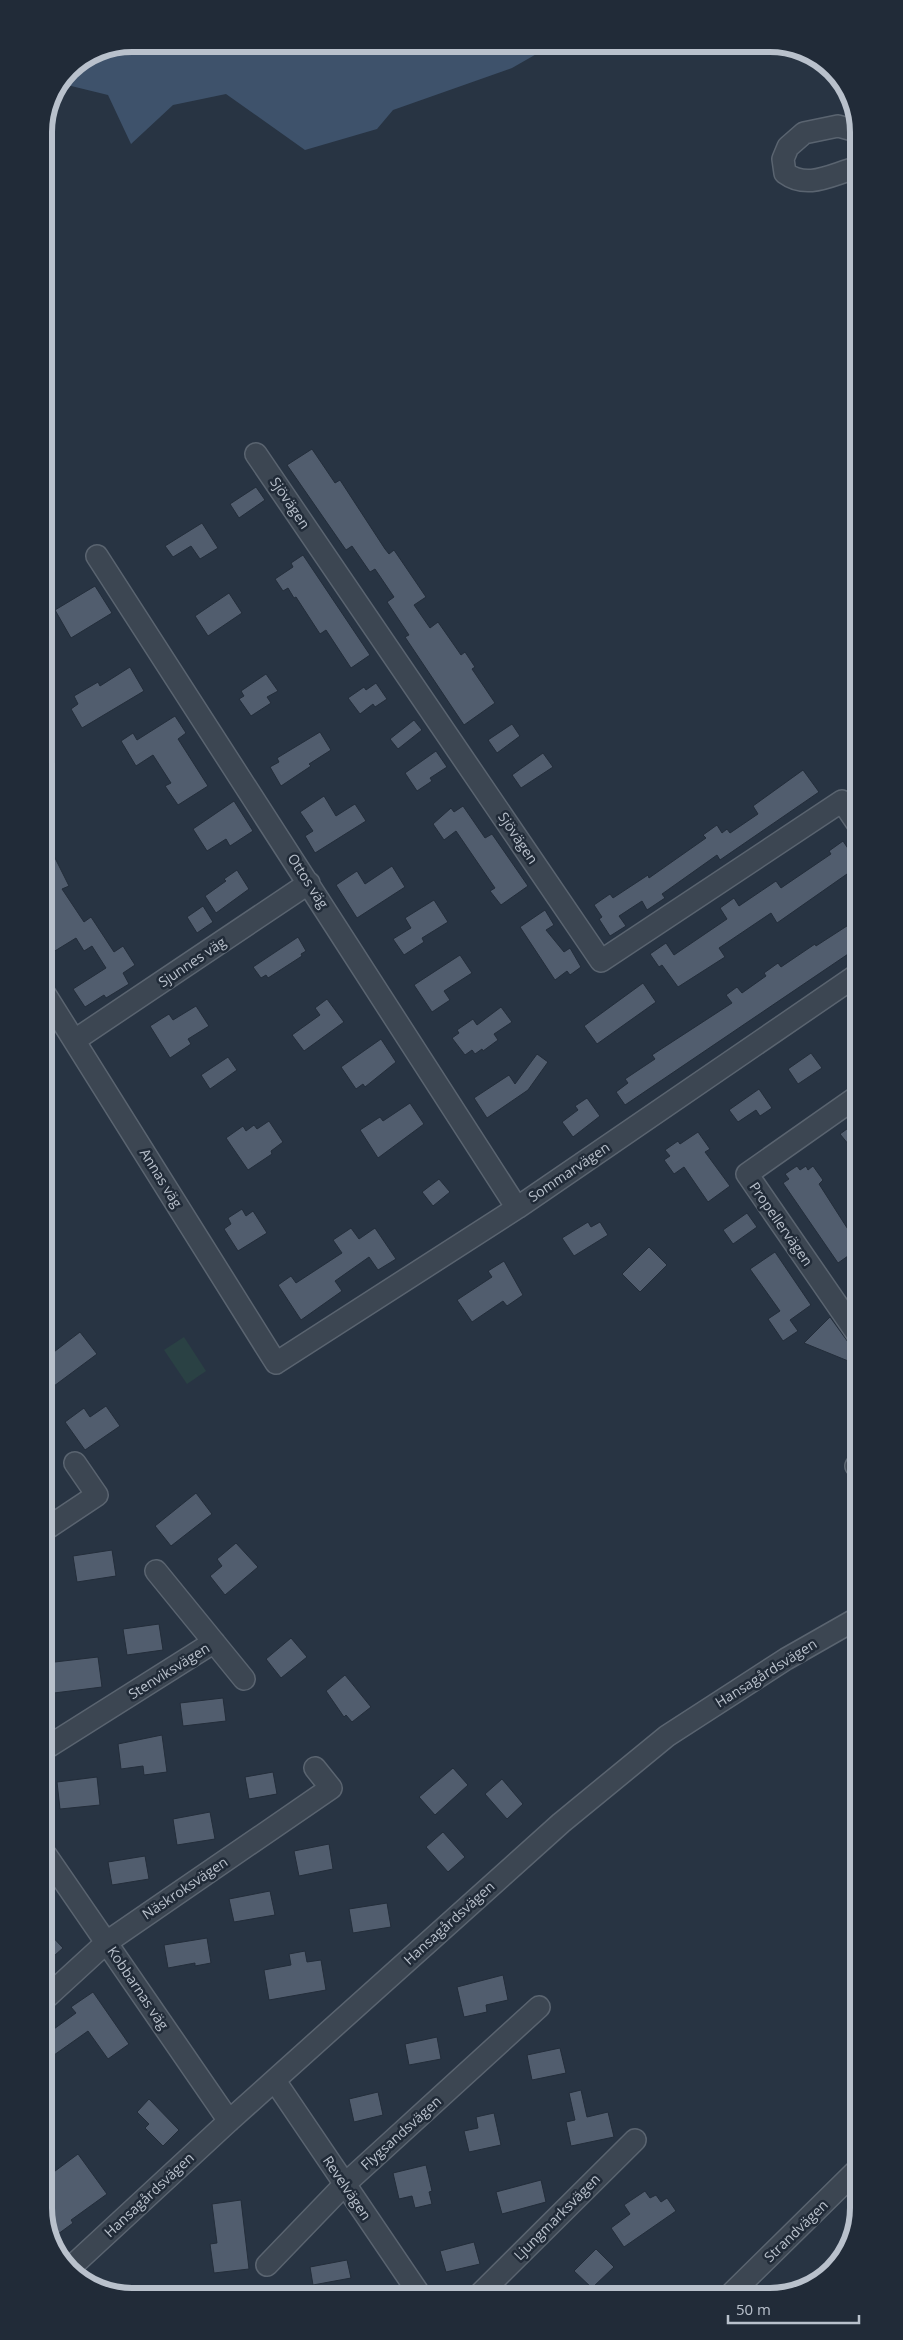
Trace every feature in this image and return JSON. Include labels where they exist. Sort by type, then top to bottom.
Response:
[{"type":"street","points":[[850,129],[838,126],[804,133],[788,147],[783,159],[785,173],[794,179],[808,182],[850,170]]},
{"type":"street","name":"Sjövägen","points":[[256,454],[601,961],[842,801],[850,813]]},
{"type":"street","name":"Ottos väg","points":[[97,556],[517,1208]]},
{"type":"street","name":"Sjunnes väg","points":[[75,1040],[309,883]]},
{"type":"street","name":"Sommarvägen","points":[[276,1363],[517,1208],[850,980]]},
{"type":"street","name":"Annas väg","points":[[53,1006],[276,1363]]},
{"type":"street","name":"Propellervägen","points":[[850,1102],[747,1174],[850,1323]]},
{"type":"street","points":[[52,1526],[97,1495],[75,1463]]},
{"type":"street","name":"Stenviksvägen","points":[[52,1744],[214,1642],[156,1571]]},
{"type":"street","name":"Hansagårdsvägen","points":[[75,2263],[229,2121],[561,1823],[668,1736],[786,1659],[850,1623]]},
{"type":"street","points":[[214,1642],[244,1679]]},
{"type":"street","name":"Näskroksvägen","points":[[52,1991],[107,1942],[331,1788],[315,1768]]},
{"type":"street","name":"Kobbarnas väg","points":[[52,1864],[229,2121]]},
{"type":"street","name":"Flygsandsvägen","points":[[268,2264],[345,2184],[539,2007]]},
{"type":"street","name":"Revelvägen","points":[[275,2081],[415,2287]]},
{"type":"street","name":"Ljungmarksvägen","points":[[486,2288],[635,2140]]},
{"type":"street","name":"Strandvägen","points":[[737,2288],[850,2177]]},
{"type":"green space","points":[[184,1337],[206,1371],[187,1384],[164,1350]]},
{"type":"water","points":[[132,52],[539,53],[512,68],[393,110],[377,129],[305,150],[226,94],[173,105],[131,144],[108,95],[68,85],[88,66],[117,54]]},
{"type":"building","points":[[312,449],[335,483],[340,480],[389,554],[394,550],[426,597],[414,605],[430,628],[438,622],[461,655],[465,652],[475,667],[472,669],[495,703],[464,725],[405,637],[409,635],[387,602],[394,597],[375,569],[370,572],[352,546],[346,550],[287,465]]},
{"type":"building","points":[[256,487],[265,500],[239,518],[230,504]]},
{"type":"building","points":[[202,523],[218,548],[200,559],[191,546],[173,557],[165,546]]},
{"type":"building","points":[[303,555],[370,655],[351,668],[326,630],[320,634],[296,597],[294,598],[288,588],[283,591],[275,579],[293,567],[291,563]]},
{"type":"building","points":[[95,586],[112,613],[71,638],[55,610]]},
{"type":"building","points":[[229,593],[242,613],[208,636],[195,616]]},
{"type":"building","points":[[130,667],[144,691],[82,728],[71,709],[78,704],[74,696],[98,682],[100,686]]},
{"type":"building","points":[[266,674],[278,691],[267,697],[271,703],[251,716],[239,699],[244,696],[241,691]]},
{"type":"building","points":[[376,683],[387,699],[375,707],[373,704],[360,714],[348,698],[364,687],[366,690]]},
{"type":"building","points":[[175,716],[186,733],[178,739],[208,786],[178,805],[165,786],[171,783],[153,755],[136,766],[121,741],[133,733],[137,740]]},
{"type":"building","points":[[414,720],[422,730],[398,749],[390,739]]},
{"type":"building","points":[[512,724],[520,736],[497,753],[488,740]]},
{"type":"building","points":[[320,732],[331,750],[281,786],[270,767],[279,762],[277,758]]},
{"type":"building","points":[[436,751],[447,767],[430,778],[432,781],[417,791],[405,773]]},
{"type":"building","points":[[543,753],[553,767],[521,788],[512,775]]},
{"type":"building","points":[[803,770],[819,792],[720,860],[717,855],[662,894],[665,898],[647,910],[642,901],[619,916],[626,926],[610,936],[599,919],[602,917],[594,905],[610,894],[613,898],[648,875],[649,878],[706,838],[703,835],[717,825],[722,833],[727,829],[730,833],[758,814],[753,806]]},
{"type":"building","points":[[324,796],[336,816],[355,804],[366,821],[315,853],[305,836],[313,831],[300,812]]},
{"type":"building","points":[[234,801],[253,831],[230,846],[226,839],[207,851],[193,829]]},
{"type":"building","points":[[463,806],[485,838],[492,834],[528,886],[501,905],[490,891],[495,888],[456,831],[444,840],[433,824],[451,808],[454,812]]},
{"type":"building","points":[[843,841],[850,852],[850,872],[777,923],[771,913],[719,948],[725,957],[678,987],[662,965],[659,967],[650,954],[666,943],[674,955],[727,919],[720,908],[734,898],[739,906],[776,881],[781,888],[831,854],[829,851]]},
{"type":"building","points":[[53,853],[69,886],[62,889],[84,922],[91,917],[114,952],[123,946],[135,965],[123,973],[129,984],[106,998],[104,995],[85,1007],[73,989],[106,968],[92,946],[84,951],[76,938],[53,952]]},
{"type":"building","points":[[392,866],[405,887],[357,918],[336,885],[357,871],[365,884]]},
{"type":"building","points":[[237,870],[249,889],[216,913],[205,896],[226,881],[224,879]]},
{"type":"building","points":[[434,900],[448,922],[422,938],[424,942],[404,955],[393,939],[411,928],[405,918]]},
{"type":"building","points":[[203,906],[213,922],[197,933],[187,917]]},
{"type":"building","points":[[545,910],[554,925],[546,930],[564,952],[570,948],[581,967],[570,975],[567,971],[555,980],[520,927]]},
{"type":"building","points":[[850,924],[850,953],[625,1105],[616,1092],[628,1083],[625,1079],[655,1059],[652,1055],[732,1003],[726,995],[737,987],[742,993],[766,976],[764,973],[778,963],[781,967],[815,944],[816,946]]},
{"type":"building","points":[[298,937],[306,951],[301,954],[302,956],[268,978],[266,975],[261,978],[253,967]]},
{"type":"building","points":[[460,955],[472,973],[444,991],[450,1000],[432,1012],[414,985]]},
{"type":"building","points":[[643,983],[656,1002],[597,1044],[584,1026]]},
{"type":"building","points":[[327,999],[344,1022],[304,1051],[292,1035],[320,1015],[315,1008]]},
{"type":"building","points":[[196,1006],[209,1026],[188,1039],[191,1044],[170,1058],[150,1026],[169,1014],[173,1020]]},
{"type":"building","points":[[501,1007],[512,1022],[494,1034],[498,1040],[483,1051],[482,1049],[475,1054],[472,1050],[465,1055],[452,1038],[459,1033],[457,1030],[473,1019],[477,1025]]},
{"type":"building","points":[[381,1039],[396,1062],[365,1087],[363,1084],[356,1089],[341,1067]]},
{"type":"building","points":[[811,1053],[822,1068],[798,1084],[788,1069]]},
{"type":"building","points":[[537,1054],[548,1062],[528,1090],[487,1118],[474,1098],[509,1075],[515,1084]]},
{"type":"building","points":[[228,1057],[237,1070],[210,1089],[201,1075]]},
{"type":"building","points":[[759,1089],[772,1108],[760,1116],[756,1110],[738,1122],[729,1110]]},
{"type":"building","points":[[587,1098],[600,1116],[573,1137],[562,1122],[578,1110],[575,1106]]},
{"type":"building","points":[[410,1103],[424,1124],[378,1158],[360,1130],[380,1117],[383,1121]]},
{"type":"building","points":[[269,1121],[283,1142],[271,1151],[272,1154],[248,1170],[226,1138],[243,1126],[246,1131],[254,1125],[257,1129]]},
{"type":"building","points":[[850,1127],[850,1146],[840,1134]]},
{"type":"building","points":[[698,1132],[710,1149],[705,1152],[730,1186],[708,1202],[684,1167],[674,1174],[664,1160],[670,1156],[665,1150],[678,1141],[680,1144]]},
{"type":"building","points":[[797,1166],[800,1170],[806,1166],[808,1170],[813,1166],[823,1180],[819,1184],[850,1232],[850,1259],[848,1256],[838,1263],[783,1183],[789,1179],[785,1174]]},
{"type":"building","points":[[439,1179],[450,1192],[433,1206],[422,1192]]},
{"type":"building","points":[[242,1209],[246,1216],[253,1211],[267,1233],[238,1251],[224,1229],[231,1224],[228,1218]]},
{"type":"building","points":[[747,1213],[757,1227],[733,1244],[723,1230]]},
{"type":"building","points":[[588,1222],[591,1227],[600,1222],[608,1235],[574,1256],[562,1238]]},
{"type":"building","points":[[351,1228],[359,1239],[375,1228],[396,1259],[378,1270],[369,1257],[335,1281],[342,1291],[301,1320],[278,1285],[291,1276],[296,1283],[342,1253],[333,1240]]},
{"type":"building","points":[[649,1247],[667,1265],[640,1292],[622,1274]]},
{"type":"building","points":[[775,1252],[811,1305],[790,1320],[798,1331],[783,1341],[768,1319],[780,1311],[750,1269]]},
{"type":"building","points":[[504,1261],[523,1295],[507,1306],[503,1301],[472,1322],[457,1300],[492,1277],[488,1271]]},
{"type":"building","points":[[830,1317],[850,1343],[850,1362],[804,1343]]},
{"type":"building","points":[[80,1332],[97,1354],[54,1386],[52,1353]]},
{"type":"building","points":[[106,1406],[120,1426],[85,1450],[65,1422],[84,1408],[90,1417]]},
{"type":"building","points":[[196,1493],[212,1514],[171,1546],[155,1526]]},
{"type":"building","points":[[236,1543],[258,1567],[225,1595],[210,1576],[222,1566],[217,1559]]},
{"type":"building","points":[[112,1550],[116,1576],[77,1582],[73,1556]]},
{"type":"building","points":[[159,1624],[163,1650],[127,1655],[123,1629]]},
{"type":"building","points":[[291,1638],[307,1657],[281,1678],[266,1659]]},
{"type":"building","points":[[98,1657],[102,1687],[52,1693],[52,1662]]},
{"type":"building","points":[[345,1675],[371,1707],[352,1722],[346,1715],[344,1717],[326,1691]]},
{"type":"building","points":[[223,1698],[226,1721],[183,1726],[180,1703]]},
{"type":"building","points":[[162,1735],[167,1772],[144,1775],[143,1766],[121,1769],[118,1744]]},
{"type":"building","points":[[453,1768],[468,1785],[435,1815],[419,1797]]},
{"type":"building","points":[[273,1772],[277,1794],[249,1799],[245,1777]]},
{"type":"building","points":[[97,1777],[100,1805],[60,1809],[57,1782]]},
{"type":"building","points":[[502,1779],[523,1804],[507,1819],[485,1794]]},
{"type":"building","points":[[210,1812],[215,1839],[177,1845],[173,1819]]},
{"type":"building","points":[[443,1832],[465,1857],[448,1872],[426,1847]]},
{"type":"building","points":[[329,1844],[333,1869],[299,1876],[294,1851]]},
{"type":"building","points":[[145,1856],[149,1879],[112,1885],[108,1862]]},
{"type":"building","points":[[270,1891],[275,1915],[234,1922],[229,1899]]},
{"type":"building","points":[[387,1903],[391,1927],[353,1933],[349,1909]]},
{"type":"building","points":[[52,1936],[63,1948],[52,1958]]},
{"type":"building","points":[[207,1938],[211,1963],[195,1966],[195,1963],[168,1968],[164,1945]]},
{"type":"building","points":[[305,1951],[307,1962],[321,1960],[326,1990],[269,2000],[264,1970],[291,1965],[289,1954]]},
{"type":"building","points":[[503,1975],[508,2000],[486,2005],[487,2012],[464,2017],[457,1987]]},
{"type":"building","points":[[93,1992],[129,2044],[108,2059],[88,2031],[52,2056],[52,2030],[76,2013],[71,2007]]},
{"type":"building","points":[[437,2037],[441,2059],[409,2065],[405,2044]]},
{"type":"building","points":[[560,2048],[566,2073],[532,2080],[527,2055]]},
{"type":"building","points":[[581,2090],[587,2117],[608,2112],[614,2137],[571,2146],[566,2122],[575,2120],[569,2093]]},
{"type":"building","points":[[378,2092],[383,2115],[354,2122],[349,2099]]},
{"type":"building","points":[[149,2099],[179,2130],[163,2146],[145,2128],[149,2124],[137,2112]]},
{"type":"building","points":[[494,2113],[501,2145],[469,2152],[464,2131],[478,2128],[476,2117]]},
{"type":"building","points":[[78,2154],[107,2194],[71,2220],[73,2223],[58,2234],[52,2208],[52,2173]]},
{"type":"building","points":[[426,2165],[432,2191],[429,2192],[432,2204],[415,2208],[412,2196],[399,2199],[393,2173]]},
{"type":"building","points":[[541,2180],[546,2202],[502,2214],[496,2192]]},
{"type":"building","points":[[645,2191],[650,2198],[656,2195],[661,2202],[667,2198],[676,2211],[624,2247],[611,2228],[630,2214],[624,2205]]},
{"type":"building","points":[[241,2200],[249,2269],[214,2273],[210,2244],[217,2243],[212,2204]]},
{"type":"building","points":[[474,2242],[480,2264],[446,2272],[440,2251]]},
{"type":"building","points":[[596,2249],[614,2267],[592,2288],[574,2271]]},
{"type":"building","points":[[347,2260],[351,2278],[313,2285],[310,2267]]}]
